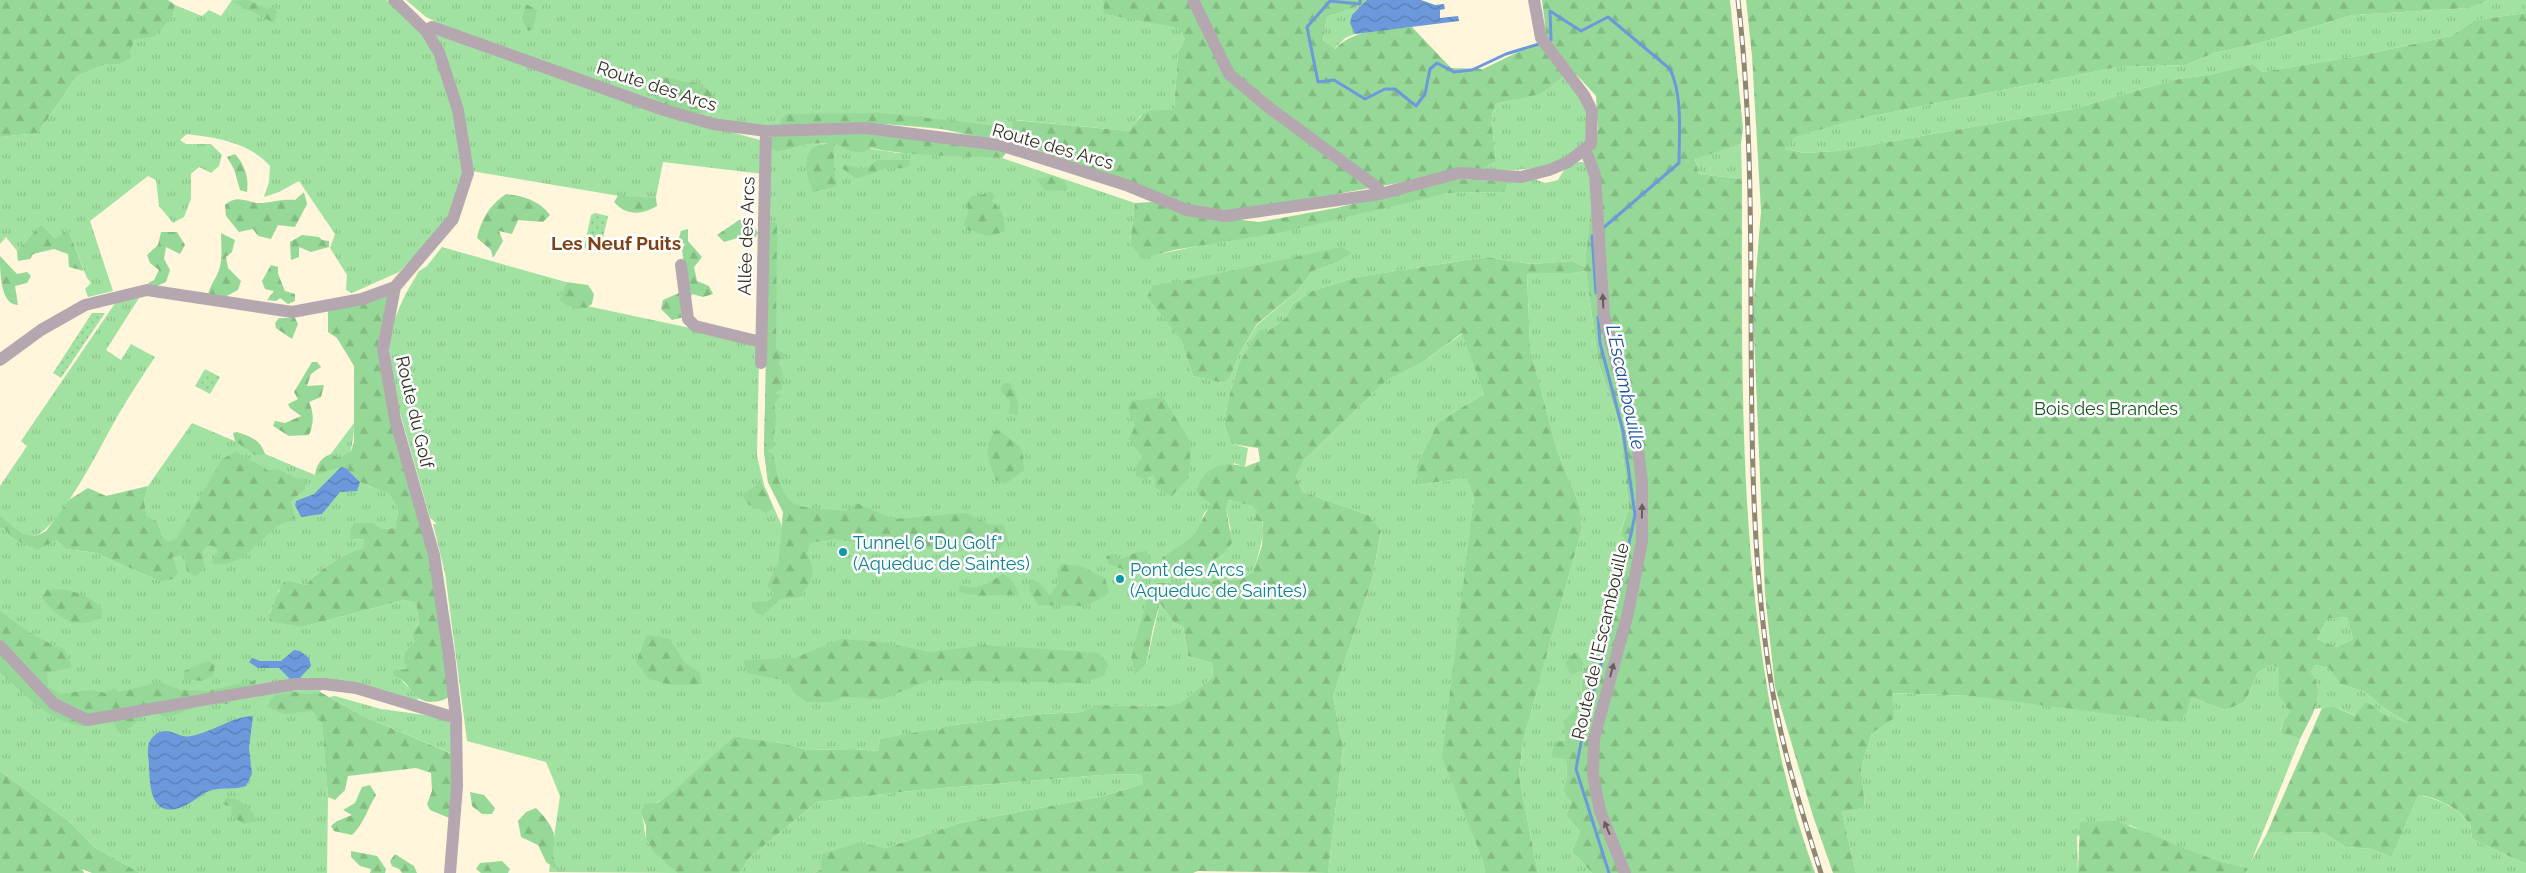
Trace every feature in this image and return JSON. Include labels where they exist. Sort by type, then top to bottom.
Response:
[{"type":"street","name":"Route du Golf","points":[[394,0],[426,31],[439,52],[458,110],[468,173],[453,219],[396,287],[383,349],[395,419],[434,555],[456,718],[457,786],[450,873]]},
{"type":"street","points":[[1194,0],[1229,74],[1267,106],[1378,188],[1380,194]]},
{"type":"street","points":[[1534,0],[1544,43],[1584,95],[1592,111],[1591,144],[1584,150]]},
{"type":"street","name":"Route des Arcs","points":[[426,31],[432,27],[664,110],[713,124],[766,131],[866,128],[1000,145],[1126,185],[1187,210],[1225,216],[1380,194],[1460,173],[1521,177],[1549,170],[1568,162],[1584,150]]},
{"type":"street","name":"Allée des Arcs","points":[[761,363],[766,131]]},
{"type":"street","name":"Route de l'Escambouille","points":[[1584,150],[1594,175],[1604,316],[1637,441],[1642,482],[1642,541],[1628,613],[1594,739],[1593,775],[1600,811],[1626,873]]},
{"type":"street","points":[[681,264],[688,319],[692,323],[698,328],[761,342]]},
{"type":"street","points":[[0,360],[41,330],[85,305],[147,290],[292,312],[362,299],[396,287]]},
{"type":"street","points":[[0,646],[54,704],[87,720],[295,684],[324,684],[356,688],[456,718]]},
{"type":"green space","points":[[0,0],[168,0],[175,5],[173,15],[155,36],[134,40],[128,59],[120,64],[106,64],[77,76],[38,133],[0,137]]},
{"type":"green space","points":[[232,0],[386,0],[440,34],[440,24],[426,17],[406,0],[1103,0],[1105,14],[1179,27],[1185,39],[1178,52],[1174,110],[1140,116],[1130,131],[1015,120],[1009,137],[982,138],[942,129],[859,122],[769,127],[670,115],[760,140],[763,174],[663,162],[655,202],[465,170],[449,219],[399,272],[352,293],[346,290],[347,275],[330,248],[335,234],[299,181],[279,192],[264,197],[269,182],[270,166],[262,158],[232,142],[187,134],[180,140],[186,144],[211,144],[222,155],[219,166],[211,173],[199,167],[191,174],[191,199],[184,217],[173,223],[159,206],[156,180],[148,176],[90,221],[113,291],[88,297],[85,289],[91,283],[87,278],[68,229],[55,238],[41,224],[17,251],[6,237],[0,244],[0,137],[38,133],[77,76],[106,64],[120,64],[134,40],[173,15],[175,5],[202,16],[209,10],[221,16]]},
{"type":"green space","points":[[248,0],[265,8],[274,7],[277,12],[274,23],[231,1]]},
{"type":"green space","points":[[1103,0],[1367,0],[1364,4],[1327,17],[1323,40],[1335,49],[1352,37],[1371,31],[1412,27],[1451,68],[1483,69],[1539,42],[1546,33],[1542,0],[1730,0],[1743,128],[1741,144],[1695,159],[1699,174],[1742,179],[1744,441],[1749,530],[1757,618],[1770,705],[1789,790],[1815,873],[1592,873],[1572,851],[1580,832],[1566,815],[1571,803],[1563,790],[1567,776],[1566,760],[1551,757],[1555,742],[1565,741],[1563,721],[1580,700],[1582,689],[1581,674],[1599,654],[1627,543],[1620,533],[1629,508],[1619,423],[1598,361],[1586,271],[1573,273],[1527,273],[1530,348],[1557,450],[1580,506],[1582,528],[1523,741],[1519,776],[1538,873],[1485,873],[1482,858],[1442,757],[1474,498],[1466,478],[1418,485],[1416,466],[1438,422],[1484,394],[1462,333],[1420,364],[1386,381],[1304,460],[1296,477],[1303,492],[1371,516],[1381,531],[1372,580],[1333,696],[1343,747],[1328,873],[1198,871],[1193,873],[814,873],[821,869],[822,854],[859,843],[886,848],[960,823],[1099,797],[1143,784],[1141,774],[1102,775],[919,790],[817,802],[749,858],[740,873],[677,873],[653,851],[646,839],[646,826],[641,813],[644,804],[657,803],[675,790],[734,736],[781,743],[807,750],[852,749],[878,751],[880,739],[929,730],[938,733],[943,727],[954,725],[1042,714],[1082,712],[1094,705],[1176,706],[1213,677],[1212,663],[1188,656],[1183,626],[1174,623],[1160,603],[1146,665],[1135,675],[1131,657],[1148,596],[1155,583],[1242,579],[1253,572],[1262,546],[1263,522],[1255,520],[1257,510],[1252,506],[1229,500],[1226,508],[1232,543],[1223,553],[1211,562],[1190,570],[1164,566],[1162,557],[1192,536],[1212,505],[1196,492],[1203,477],[1208,472],[1221,466],[1237,465],[1245,467],[1260,461],[1258,448],[1232,444],[1224,425],[1228,400],[1239,363],[1259,330],[1268,331],[1286,318],[1292,305],[1312,291],[1357,277],[1486,257],[1531,264],[1573,261],[1585,267],[1591,210],[1592,152],[1598,129],[1596,96],[1577,75],[1563,77],[1540,94],[1496,104],[1491,117],[1496,161],[1483,168],[1342,193],[1257,214],[1208,216],[1259,222],[1336,208],[1458,179],[1509,182],[1504,192],[1448,193],[1283,232],[1174,250],[1141,259],[1130,243],[1135,203],[1170,201],[1057,159],[1009,137],[1014,120],[1130,131],[1143,114],[1153,110],[1174,110],[1178,52],[1185,39],[1179,28],[1104,14]]},
{"type":"green space","name":"Bois des Brandes","points":[[1746,0],[2489,0],[2470,8],[2353,15],[2263,42],[2214,53],[2186,65],[2118,67],[1858,119],[1795,137],[1785,149],[1805,153],[1837,151],[2073,109],[2173,80],[2213,74],[2253,64],[2262,72],[2358,56],[2451,36],[2475,20],[2526,13],[2526,864],[2472,839],[2470,823],[2460,813],[2450,806],[2423,796],[2418,796],[2392,857],[2372,849],[2346,847],[2322,832],[2267,833],[2322,708],[2333,706],[2355,716],[2366,701],[2385,715],[2408,723],[2384,708],[2365,692],[2340,684],[2329,668],[2315,665],[2310,672],[2318,688],[2318,696],[2313,714],[2300,739],[2280,732],[2284,720],[2290,712],[2279,696],[2279,668],[2272,665],[2258,672],[2245,702],[2225,710],[2191,697],[2186,714],[2173,722],[1972,696],[1892,693],[1894,718],[1872,733],[1861,768],[1865,807],[1842,812],[1856,873],[1833,873],[1813,816],[1775,687],[1765,594],[1753,311],[1761,211],[1752,56]],"holes":[[[2347,617],[2353,639],[2336,647],[2317,639],[2327,619]]]},
{"type":"green space","points":[[2489,0],[2526,0],[2526,13],[2475,20],[2451,36],[2358,56],[2262,72],[2253,64],[2213,74],[2173,80],[2073,109],[1837,151],[1805,153],[1785,149],[1794,137],[1858,119],[2118,67],[2186,65],[2214,53],[2263,42],[2353,15],[2470,8]]},
{"type":"green space","points":[[526,4],[537,10],[533,29],[528,31],[522,18]]},
{"type":"green space","points":[[1364,4],[1355,34],[1345,38],[1334,49],[1323,40],[1327,17]]},
{"type":"green space","points":[[658,77],[701,83],[716,98],[716,108],[694,115],[659,107],[649,82]]},
{"type":"green space","points":[[1563,77],[1583,101],[1589,124],[1586,141],[1574,154],[1557,162],[1536,168],[1492,171],[1474,170],[1496,160],[1491,117],[1496,104],[1514,100]]},
{"type":"green space","points":[[884,113],[998,126],[995,137],[988,137],[922,126],[841,123],[780,125],[781,119],[787,114]]},
{"type":"green space","points":[[866,128],[1007,152],[1002,158],[920,154],[871,148],[866,151],[857,152],[834,143],[834,171],[837,186],[813,192],[807,175],[807,159],[812,148],[829,143],[809,144],[778,152],[771,148],[770,139],[775,134]]},
{"type":"green space","points":[[834,143],[898,153],[942,153],[1002,158],[1135,203],[1130,243],[1141,258],[1448,193],[1504,192],[1509,182],[1535,179],[1545,183],[1558,180],[1566,168],[1578,162],[1588,163],[1595,206],[1585,267],[1573,261],[1531,264],[1486,257],[1357,277],[1312,291],[1292,305],[1286,318],[1268,331],[1259,331],[1239,363],[1228,400],[1224,425],[1232,444],[1248,448],[1245,467],[1234,463],[1213,505],[1204,513],[1200,526],[1187,542],[1162,557],[1231,530],[1226,508],[1229,500],[1252,506],[1262,518],[1262,537],[1253,572],[1242,579],[1155,583],[1131,657],[1136,674],[1146,665],[1160,603],[1174,623],[1183,626],[1188,656],[1212,663],[1213,677],[1176,706],[1094,705],[1082,712],[1042,714],[954,725],[938,733],[880,739],[878,751],[852,749],[807,750],[781,743],[734,736],[676,790],[641,813],[646,838],[650,846],[677,873],[549,872],[560,796],[546,762],[467,741],[445,573],[433,524],[437,524],[430,518],[397,402],[389,347],[395,318],[405,295],[419,271],[427,266],[442,247],[566,282],[559,300],[751,341],[755,344],[759,356],[757,456],[764,485],[782,526],[783,512],[768,482],[764,451],[771,148],[778,152],[809,144]],"holes":[[[1336,263],[1313,271],[1296,292],[1257,325],[1239,354],[1230,378],[1223,383],[1193,376],[1181,340],[1153,285]]]},
{"type":"green space","points":[[1741,144],[1742,179],[1699,174],[1695,158]]},
{"type":"green space","points":[[235,154],[245,172],[247,192],[240,190],[234,169],[227,157]]},
{"type":"green space","points":[[877,160],[910,160],[909,166],[886,168],[855,178],[842,168],[845,165],[866,169]]},
{"type":"green space","points":[[1054,176],[1066,183],[1068,188],[1064,191],[1045,190],[1036,179]]},
{"type":"green space","points":[[991,191],[995,197],[991,201],[1002,214],[1005,231],[989,236],[968,230],[964,224],[968,213],[967,202],[972,196],[982,195]]},
{"type":"green space","points":[[304,192],[307,204],[295,227],[278,225],[271,239],[258,236],[253,229],[239,232],[226,216],[225,205],[235,200],[263,203],[295,200]]},
{"type":"green space","points":[[506,194],[536,202],[550,215],[543,222],[518,220],[512,234],[499,231],[503,241],[493,258],[491,250],[477,238],[487,213]]},
{"type":"green space","points":[[618,196],[656,198],[657,206],[646,211],[629,212],[614,202]]},
{"type":"green space","points":[[595,213],[608,216],[600,251],[584,248],[591,215]]},
{"type":"green space","points":[[739,220],[752,223],[758,233],[755,238],[741,237],[724,242],[717,235]]},
{"type":"green space","points":[[769,222],[777,223],[776,349],[786,355],[778,362],[783,373],[782,389],[774,393],[781,395],[774,404],[776,416],[773,448],[767,451],[773,454],[777,473],[787,497],[793,503],[801,506],[846,511],[856,503],[894,519],[965,513],[988,524],[1004,525],[1008,540],[995,553],[920,548],[890,539],[874,545],[834,539],[810,543],[807,553],[812,566],[812,576],[804,591],[799,597],[780,599],[763,615],[756,613],[751,602],[768,601],[775,594],[767,586],[779,561],[783,512],[768,482],[764,451]]},
{"type":"green space","points":[[41,224],[55,238],[68,229],[84,271],[69,267],[68,254],[54,249],[33,254],[30,259],[18,261],[17,251]]},
{"type":"green space","points":[[688,229],[688,241],[702,257],[694,267],[697,281],[709,286],[713,294],[703,297],[692,294],[684,317],[672,320],[661,309],[663,300],[681,292],[686,279],[682,250],[685,244],[678,241],[681,231]]},
{"type":"green space","points":[[161,232],[177,232],[185,245],[180,254],[166,247],[164,259],[170,270],[166,282],[153,288],[148,283],[154,280],[159,270],[150,263],[147,255],[158,245]]},
{"type":"green space","points":[[221,233],[235,240],[232,252],[226,257],[228,268],[241,281],[238,290],[223,298],[208,295],[220,265]]},
{"type":"green space","points":[[302,235],[319,237],[322,240],[329,241],[329,247],[311,252],[299,247],[299,257],[291,260],[290,242]]},
{"type":"green space","points":[[1342,247],[1351,253],[1336,263],[1313,271],[1296,292],[1257,324],[1239,354],[1230,378],[1223,383],[1193,376],[1181,340],[1147,297],[1153,285],[1188,280]]},
{"type":"green space","points":[[0,256],[17,274],[27,272],[31,276],[27,283],[15,286],[18,305],[12,304],[4,293]]},
{"type":"green space","points":[[271,265],[278,267],[278,274],[285,291],[295,294],[295,301],[288,304],[280,298],[276,301],[267,300],[274,291],[265,289],[262,281]]},
{"type":"green space","points":[[1586,271],[1598,361],[1619,423],[1629,508],[1620,532],[1627,543],[1599,654],[1581,674],[1582,689],[1580,700],[1563,721],[1565,741],[1551,756],[1566,760],[1567,776],[1563,790],[1571,803],[1566,815],[1580,832],[1572,851],[1592,873],[1538,873],[1519,776],[1523,741],[1582,528],[1580,506],[1557,450],[1530,348],[1527,272],[1573,273]]},
{"type":"green space","points":[[566,282],[588,285],[594,294],[592,304],[586,308],[568,306],[559,300]]},
{"type":"green space","points":[[395,287],[383,349],[426,527],[450,696],[436,702],[420,699],[402,680],[394,676],[393,670],[409,669],[404,661],[405,652],[414,642],[412,633],[419,624],[416,603],[404,600],[302,627],[270,621],[269,614],[284,582],[292,581],[306,585],[332,562],[363,548],[364,539],[351,540],[350,530],[354,523],[374,523],[383,529],[395,528],[398,510],[389,494],[360,482],[346,468],[341,467],[315,475],[318,465],[324,457],[331,454],[339,458],[351,451],[354,442],[354,366],[337,338],[328,332],[328,305]]},
{"type":"green space","points":[[139,298],[106,350],[121,360],[131,344],[155,357],[124,405],[71,498],[59,514],[36,536],[21,533],[11,538],[56,540],[66,549],[96,553],[159,581],[164,539],[157,521],[147,518],[144,501],[148,486],[192,423],[315,475],[354,423],[353,441],[349,456],[333,486],[360,482],[389,494],[398,510],[395,528],[383,529],[374,523],[351,540],[365,539],[363,548],[332,562],[306,585],[292,581],[278,591],[278,600],[269,613],[302,627],[404,600],[416,603],[419,624],[412,633],[414,642],[405,652],[409,669],[393,671],[419,699],[415,700],[324,684],[320,692],[328,797],[327,873],[140,873],[94,847],[70,822],[0,771],[0,486],[27,446],[21,441],[118,299]]},
{"type":"green space","points":[[92,313],[105,313],[61,378],[53,373]]},
{"type":"green space","points":[[279,318],[295,318],[298,324],[292,339],[276,328],[275,323]]},
{"type":"green space","points":[[1463,333],[1484,394],[1438,422],[1416,466],[1419,485],[1466,478],[1474,498],[1466,577],[1482,858],[1485,873],[1328,873],[1343,747],[1333,696],[1372,580],[1381,532],[1371,516],[1303,492],[1296,477],[1304,460],[1386,381],[1420,364]]},
{"type":"green space","points":[[312,362],[317,362],[321,367],[311,374],[307,386],[324,385],[321,397],[309,402],[313,418],[311,431],[309,435],[289,436],[273,426],[275,421],[285,423],[301,416],[290,408],[288,404],[298,399],[294,392]]},
{"type":"green space","points":[[205,369],[220,377],[210,394],[195,386]]},
{"type":"green space","points":[[1004,383],[1010,383],[1016,395],[1018,402],[1017,415],[1009,413],[1010,402],[1000,390]]},
{"type":"green space","points":[[1163,397],[1191,443],[1189,477],[1171,497],[1156,488],[1154,475],[1143,479],[1136,476],[1135,468],[1143,457],[1129,439],[1135,426],[1128,409],[1131,401]]},
{"type":"green space","points":[[996,430],[1022,449],[1024,470],[1005,484],[996,480],[988,455],[989,442]]},
{"type":"green space","points":[[237,432],[251,437],[258,442],[265,454],[255,455],[235,441],[233,433]]},
{"type":"green space","points":[[236,452],[269,471],[278,469],[295,478],[305,479],[305,489],[291,501],[295,518],[276,527],[239,559],[231,563],[212,563],[218,550],[210,545],[202,550],[204,567],[196,576],[187,572],[184,555],[172,557],[178,573],[173,579],[159,581],[96,553],[66,549],[56,540],[37,550],[11,537],[6,529],[0,527],[0,516],[21,533],[36,536],[46,531],[69,500],[88,488],[106,496],[148,486],[144,501],[147,517],[157,521],[164,539],[169,542],[176,539],[222,459]]},
{"type":"green space","points":[[761,482],[772,505],[771,510],[765,513],[759,508],[749,505],[742,495]]},
{"type":"green space","points":[[1147,551],[1154,575],[1130,572],[1109,564],[1106,557],[1112,553],[1122,559],[1137,552]]},
{"type":"green space","points":[[1061,564],[1081,566],[1105,578],[1109,593],[1086,606],[1038,605],[1029,590],[1031,579],[1039,583],[1050,595],[1058,584],[1057,570]]},
{"type":"green space","points":[[1003,574],[1013,581],[1019,595],[982,595],[959,592],[960,585],[967,587],[983,586]]},
{"type":"green space","points":[[60,589],[78,593],[93,601],[102,609],[101,618],[83,623],[75,623],[62,617],[42,598],[46,590]]},
{"type":"green space","points":[[0,611],[39,638],[64,649],[72,667],[47,673],[48,687],[60,694],[91,690],[106,693],[114,688],[119,692],[161,682],[180,690],[207,691],[256,680],[255,686],[227,704],[203,704],[167,718],[154,712],[143,713],[142,718],[121,734],[113,722],[85,726],[69,723],[57,718],[37,705],[0,673]]},
{"type":"green space","points":[[2347,617],[2353,639],[2336,647],[2317,639],[2327,619]]},
{"type":"green space","points":[[647,635],[670,639],[684,662],[700,673],[702,684],[672,685],[649,679],[636,662]]},
{"type":"green space","points":[[840,639],[881,642],[930,652],[986,645],[1099,653],[1108,664],[1104,676],[1081,683],[930,680],[882,699],[843,697],[832,702],[807,702],[794,693],[787,681],[747,673],[743,660],[795,658]]},
{"type":"green space","points":[[1575,652],[1579,654],[1584,664],[1578,672],[1571,675],[1565,663]]},
{"type":"green space","points":[[207,661],[215,665],[213,676],[202,681],[184,679],[184,671]]},
{"type":"green space","points":[[2272,665],[2279,668],[2279,696],[2290,712],[2284,720],[2280,731],[2300,739],[2251,862],[2267,833],[2322,832],[2346,847],[2372,849],[2392,857],[2418,796],[2423,796],[2439,801],[2459,812],[2470,823],[2472,839],[2526,864],[2526,873],[2246,873],[2248,868],[2188,851],[2130,825],[2077,836],[2078,873],[1856,873],[1842,812],[1865,806],[1861,768],[1872,733],[1891,693],[1972,696],[2191,697],[2225,710],[2245,702],[2258,672]]},
{"type":"green space","points":[[2315,665],[2329,668],[2340,684],[2365,692],[2384,708],[2411,725],[2385,715],[2366,701],[2356,716],[2333,706],[2315,709],[2318,689],[2316,681],[2309,672]]},
{"type":"green space","points":[[295,692],[306,694],[320,692],[363,716],[457,756],[454,820],[430,810],[427,804],[432,791],[431,773],[416,768],[348,776],[345,790],[335,800],[328,797],[322,723],[312,711],[284,714],[267,707],[275,694]]},
{"type":"green space","points":[[335,696],[381,709],[446,718],[452,726],[453,754],[363,716],[329,697]]},
{"type":"green space","points":[[0,771],[70,822],[94,847],[140,873],[92,873],[82,869],[84,873],[0,873]]},
{"type":"green space","points":[[1141,774],[1143,784],[1099,797],[960,823],[886,848],[859,844],[814,873],[740,873],[749,858],[817,802],[919,790],[1102,775]]},
{"type":"green space","points":[[370,785],[376,795],[356,831],[352,835],[334,831],[331,826],[337,821],[352,815],[343,810],[355,803],[362,787]]},
{"type":"green space","points":[[470,792],[484,795],[495,808],[492,814],[482,814],[472,806]]},
{"type":"green space","points":[[227,797],[245,805],[257,821],[244,824],[231,816],[232,807],[222,804]]},
{"type":"green space","points":[[536,808],[554,833],[553,857],[559,871],[546,862],[538,845],[521,837],[518,821],[526,812]]},
{"type":"green space","points":[[2115,821],[2210,858],[2248,868],[2246,873],[2078,873],[2080,822]]},
{"type":"green space","points":[[351,851],[377,856],[386,869],[385,873],[370,873],[371,869],[360,866],[351,857]]},
{"type":"green space","points":[[395,854],[414,866],[417,873],[402,873],[399,869],[392,866],[390,861]]},
{"type":"green space","points":[[502,861],[510,869],[508,873],[481,873],[476,869],[480,863]]},
{"type":"water","points":[[1367,0],[1421,0],[1435,5],[1444,4],[1445,9],[1440,10],[1440,18],[1458,16],[1459,21],[1355,34],[1350,23],[1352,15]]},
{"type":"water","points":[[341,467],[346,468],[360,482],[357,491],[340,492],[322,514],[301,517],[295,505],[296,501],[314,494]]},
{"type":"water","points":[[294,650],[300,651],[309,658],[311,666],[299,679],[291,680],[279,668],[258,668],[249,662],[252,658],[260,661],[281,661]]},
{"type":"water","points":[[253,716],[249,748],[252,774],[246,786],[212,790],[182,807],[172,810],[164,809],[158,805],[154,799],[150,783],[148,754],[149,742],[155,735],[160,732],[169,731],[182,736],[191,736],[237,719]]},
{"type":"waterway","name":"L'Escambouille","points":[[1360,0],[1360,4],[1330,1],[1307,27],[1318,82],[1334,80],[1365,99],[1385,89],[1395,89],[1416,106],[1425,94],[1430,69],[1437,63],[1454,72],[1472,70],[1506,54],[1542,43]]},
{"type":"waterway","name":"L'Escambouille","points":[[1548,41],[1551,40],[1550,11],[1581,31],[1608,17],[1670,69],[1674,80],[1679,103],[1679,163],[1602,229]]},
{"type":"waterway","name":"L'Escambouille","points":[[1595,234],[1592,236],[1596,293]]},
{"type":"waterway","name":"L'Escambouille","points":[[1598,317],[1600,343],[1623,431],[1635,515],[1611,627],[1584,727],[1576,769],[1609,873]]},
{"type":"railway","points":[[1738,0],[1749,166],[1752,415],[1759,581],[1768,663],[1777,716],[1797,795],[1821,873]]},
{"type":"place","name":"Tunnel 6 \"Du Golf\" (Aqueduc de Saintes)","points":[[843,552]]},
{"type":"place","name":"Pont des Arcs (Aqueduc de Saintes)","points":[[1120,579]]},
{"type":"district","name":"Les Neuf Puits","points":[[616,243]]}]
